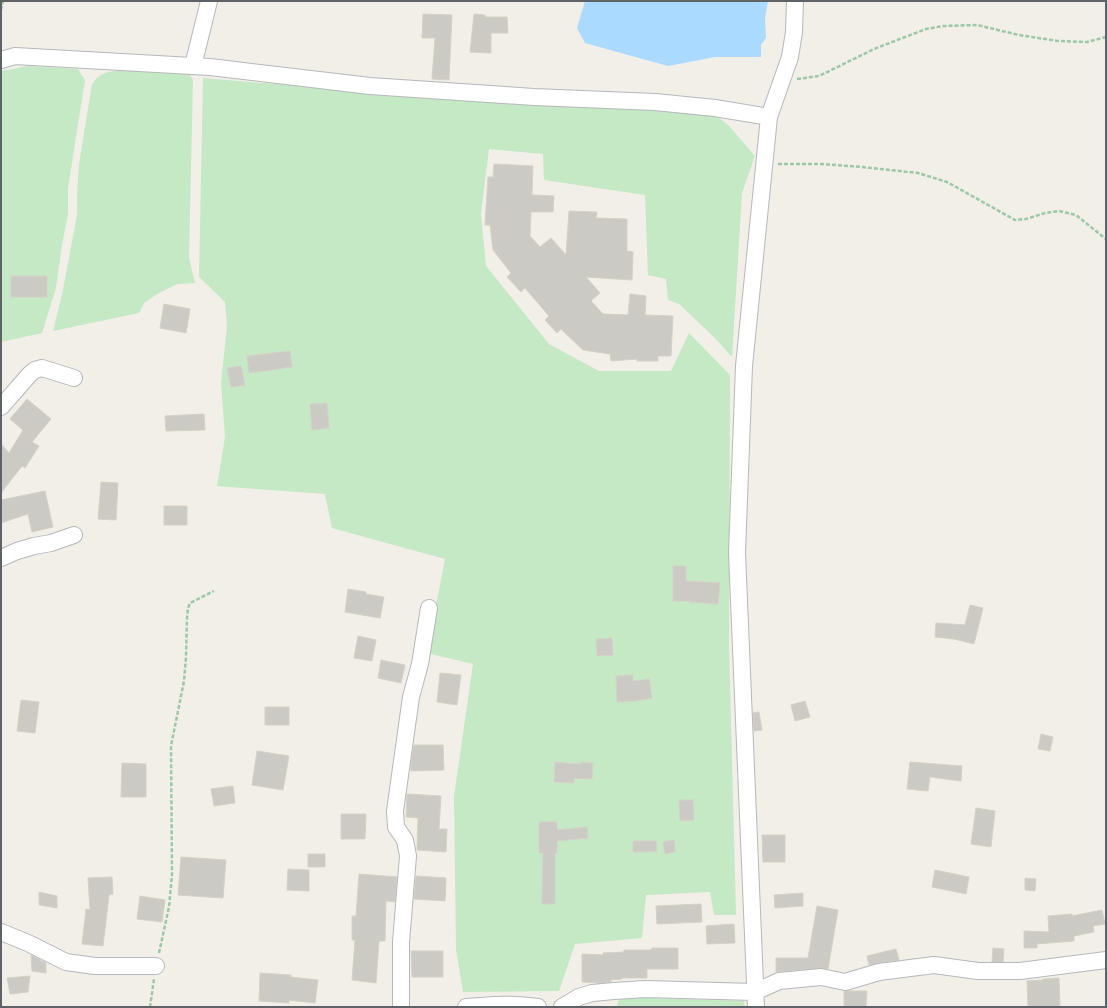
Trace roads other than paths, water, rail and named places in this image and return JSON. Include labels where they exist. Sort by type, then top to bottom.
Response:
[{"type":"street","points":[[193,66],[209,1]]},
{"type":"street","points":[[755,999],[737,553],[744,366],[769,117],[790,57],[794,32],[795,1]]},
{"type":"street","points":[[1,60],[15,56],[193,66],[370,86],[534,97],[655,102],[716,108],[769,117]]},
{"type":"street","points":[[1,407],[35,370],[42,368],[74,378]]},
{"type":"street","points":[[1,558],[17,551],[51,543],[74,535]]},
{"type":"street","points":[[401,1007],[401,942],[408,856],[405,840],[396,827],[395,811],[411,697],[420,664],[429,608]]},
{"type":"street","points":[[1,932],[28,942],[66,962],[96,966],[156,966]]},
{"type":"street","points":[[562,1007],[580,997],[592,993],[614,990],[645,989],[755,999],[779,981],[821,977],[845,982],[879,972],[934,965],[978,971],[1020,971],[1106,960]]},
{"type":"street","points":[[466,1007],[526,1005],[538,1007]]},
{"type":"water","points":[[585,1],[768,1],[765,18],[766,38],[761,45],[761,57],[715,57],[668,66],[585,43],[577,28]]}]
